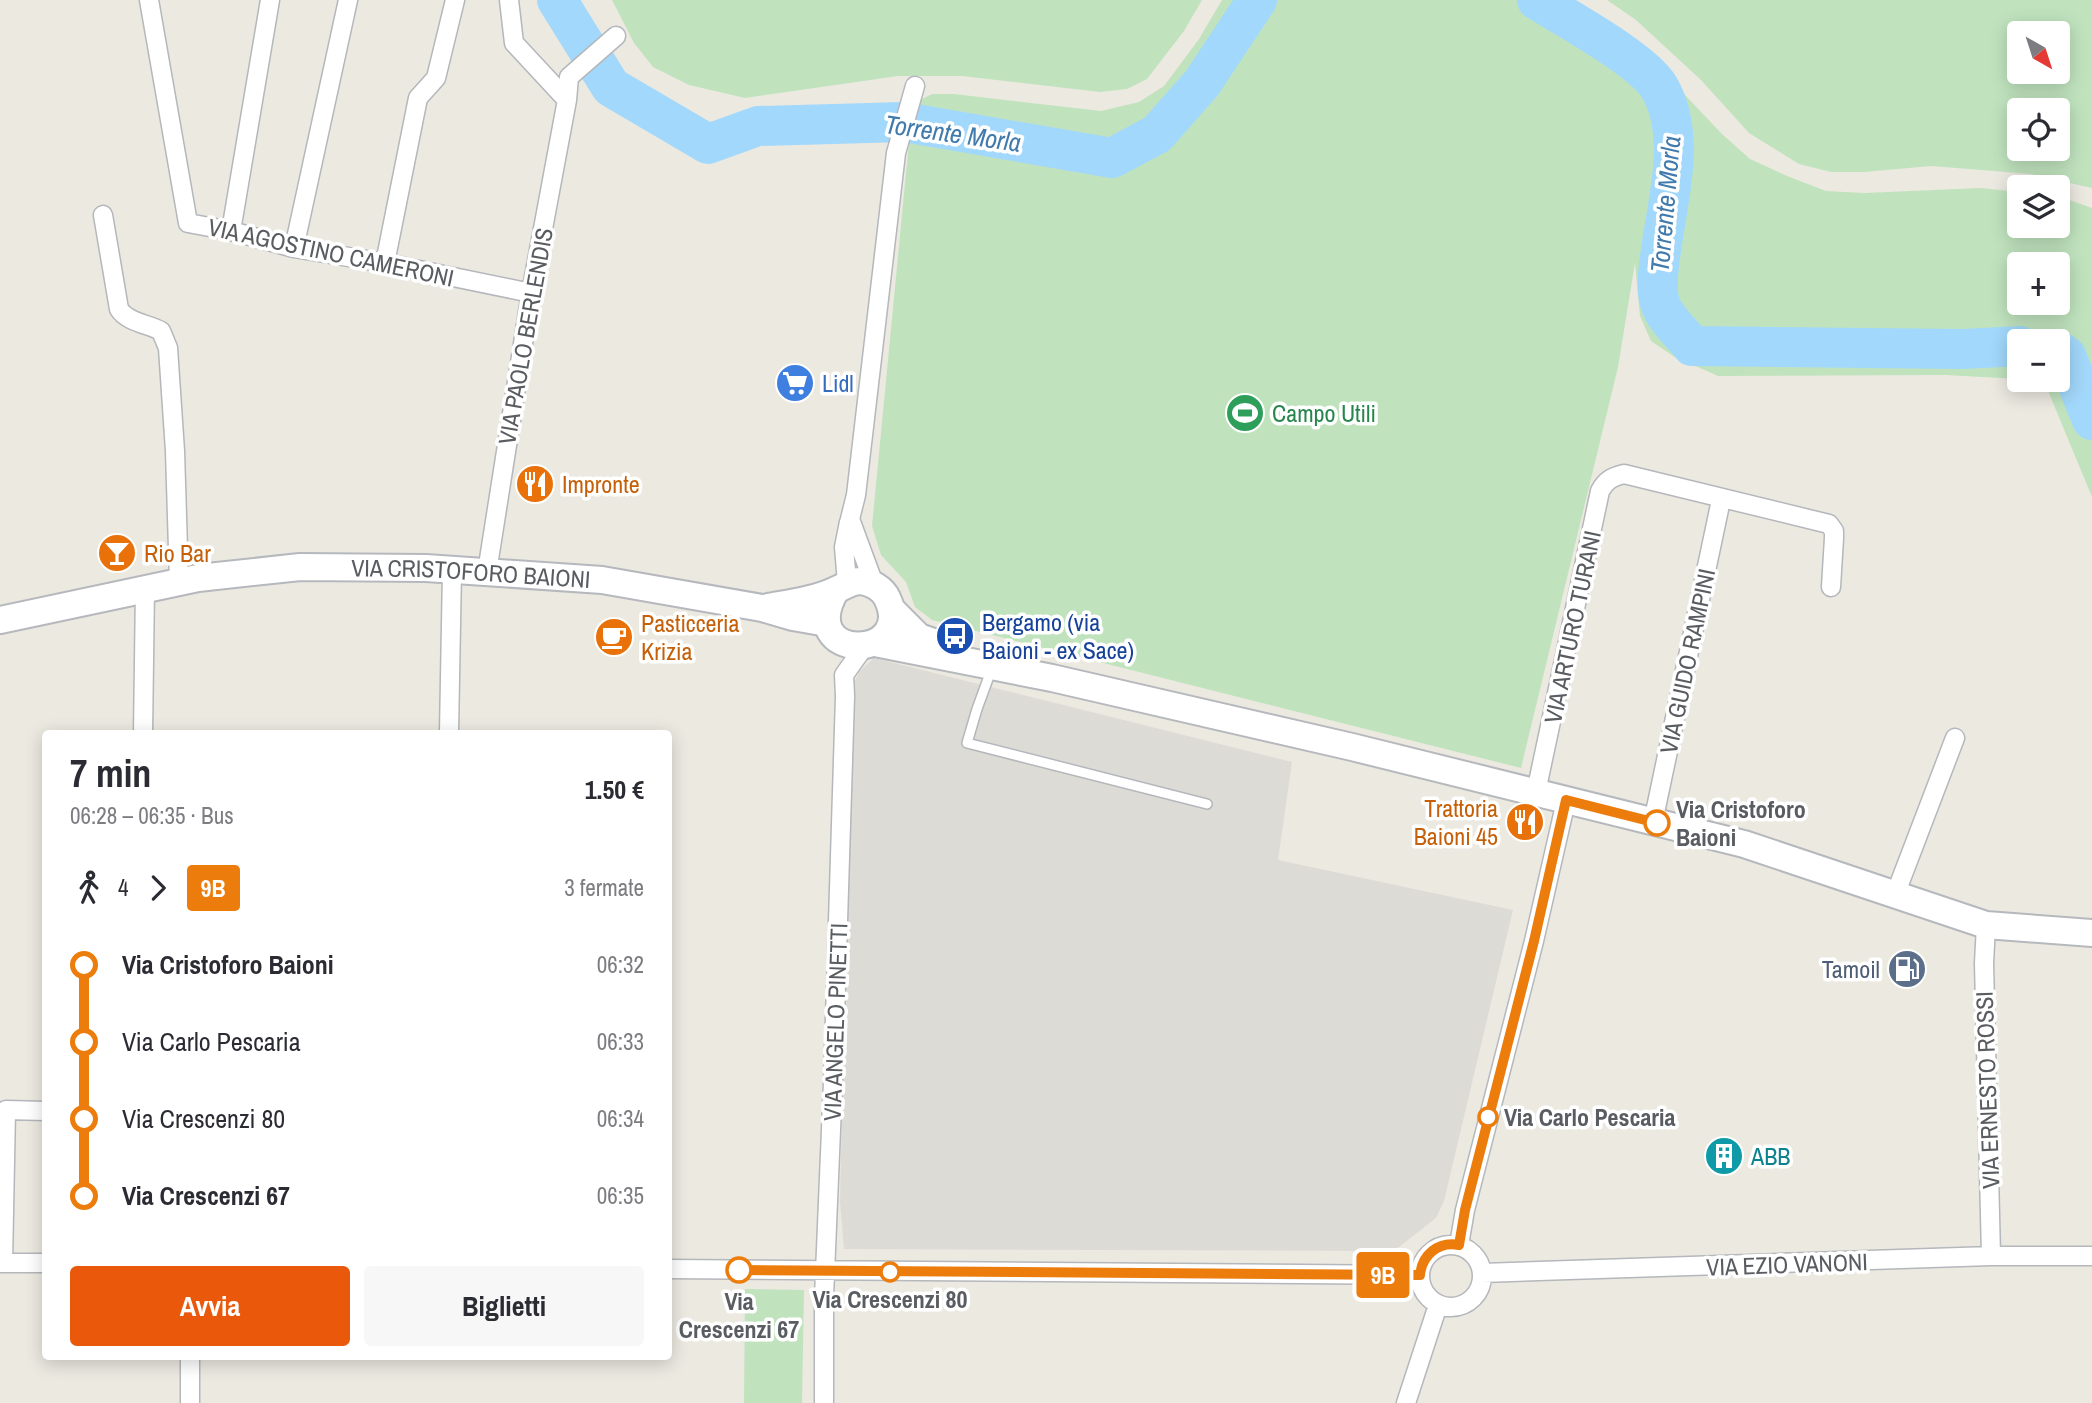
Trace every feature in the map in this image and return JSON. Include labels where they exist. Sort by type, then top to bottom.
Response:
[{"type":"street","name":"VIA AGOSTINO CAMERONI","points":[[149,0],[188,223],[294,248],[385,263],[531,293]]},
{"type":"street","points":[[231,231],[270,0]]},
{"type":"street","points":[[294,248],[348,0]]},
{"type":"street","points":[[385,263],[418,98],[436,78],[454,0]]},
{"type":"street","points":[[509,0],[514,43],[567,100]]},
{"type":"street","name":"VIA PAOLO BERLENDIS","points":[[487,572],[531,293],[569,77],[611,41]]},
{"type":"street","points":[[913,93],[896,153],[856,495],[844,547],[842,587],[827,606],[827,623],[835,637],[848,646],[869,645],[1002,668],[1352,747],[1744,844],[1986,925],[2092,933]]},
{"type":"street","points":[[103,215],[119,309],[124,317],[162,331],[168,348],[175,451],[179,582]]},
{"type":"street","name":"VIA ARTURO TURANI","points":[[1536,792],[1605,482],[1624,474],[1721,500]]},
{"type":"street","points":[[1721,500],[1829,524],[1834,531],[1831,587]]},
{"type":"street","name":"VIA GUIDO RAMPINI","points":[[1653,822],[1721,500]]},
{"type":"street","points":[[850,519],[874,584],[886,595],[892,610],[919,637],[1002,668]]},
{"type":"street","name":"VIA CRISTOFORO BAIONI","points":[[0,620],[179,582],[240,572],[300,567],[452,570],[602,580],[762,608],[827,623]]},
{"type":"street","points":[[449,730],[452,570]]},
{"type":"street","name":"VIA CRISTOFORO BAIONI","points":[[762,608],[795,602],[860,581],[874,584]]},
{"type":"street","points":[[143,730],[145,589]]},
{"type":"street","points":[[869,645],[885,635],[891,623],[892,610]]},
{"type":"street","name":"VIA ANGELO PINETTI","points":[[824,1403],[825,1272],[835,1041],[844,675],[869,645]]},
{"type":"street","points":[[1895,895],[1955,738]]},
{"type":"street","points":[[1459,1245],[1465,1210],[1534,941],[1566,800]]},
{"type":"street","name":"VIA ERNESTO ROSSI","points":[[1986,925],[1984,977],[1991,1256]]},
{"type":"street","points":[[42,1111],[6,1110],[1,1263],[42,1264]]},
{"type":"street","points":[[1452,1244],[1472,1252],[1479,1261],[1482,1273],[1480,1287],[1471,1301],[1456,1307],[1438,1305],[1430,1300],[1423,1291],[1420,1275],[1424,1259],[1436,1248],[1452,1244]]},
{"type":"street","name":"VIA EZIO VANONI","points":[[1482,1273],[1991,1256],[2092,1256]]},
{"type":"street","points":[[672,1269],[1420,1275]]},
{"type":"street","points":[[1406,1403],[1438,1305]]},
{"type":"street","points":[[190,1360],[190,1403]]},
{"type":"lane","points":[[1002,668],[977,709],[967,743],[1207,804]]},
{"type":"shaded area","points":[[874,658],[1292,762],[1278,860],[1513,910],[1444,1201],[1436,1218],[1399,1247],[1387,1251],[844,1249],[840,1201],[853,684],[860,671]]},
{"type":"green space","points":[[612,0],[1202,0],[1184,31],[1147,79],[1127,89],[1100,92],[962,76],[898,76],[745,98],[689,85],[653,67],[634,43]]},
{"type":"green space","name":"Campo Utili","points":[[1222,0],[1565,0],[1619,37],[1685,95],[1750,159],[1787,176],[1826,191],[1864,193],[1981,188],[2007,191],[2007,238],[2070,238],[2070,200],[2092,208],[2092,497],[2049,392],[2070,392],[2070,329],[2007,329],[2007,378],[1945,375],[1718,376],[1673,356],[1651,341],[1640,316],[1635,263],[1618,367],[1521,768],[932,620],[915,607],[906,582],[881,555],[872,526],[909,142],[918,101],[932,94],[954,94],[1101,111],[1139,102],[1164,86],[1199,39]]},
{"type":"green space","points":[[1607,0],[2092,0],[2092,188],[2070,183],[2070,175],[2035,175],[1931,166],[1831,172],[1799,164],[1749,133],[1701,80],[1636,20]]},
{"type":"green space","points":[[745,1289],[804,1290],[802,1403],[744,1403]]},
{"type":"waterway","name":"Torrente Morla","points":[[557,0],[611,87],[708,144],[758,126],[904,122],[1112,158],[1157,134],[1202,83],[1257,0]]},
{"type":"waterway","name":"Torrente Morla","points":[[1537,0],[1621,52],[1659,87],[1672,125],[1674,146],[1658,290],[1666,315],[1692,346],[1963,349],[2007,347]]},
{"type":"waterway","name":"Torrente Morla","points":[[2070,366],[2092,420]]},
{"type":"bus line","name":"9B","points":[[739,1270],[1420,1275],[1424,1259],[1436,1248],[1459,1245],[1465,1210],[1534,941],[1566,800],[1657,823]]},
{"type":"place","name":"Lidl","points":[[795,383]]},
{"type":"place","name":"Campo Utili","points":[[1245,413]]},
{"type":"place","name":"Impronte","points":[[535,484]]},
{"type":"place","name":"Rio Bar","points":[[117,553]]},
{"type":"place","name":"Bergamo (via Baioni - ex Sace)","points":[[955,636]]},
{"type":"place","name":"Pasticceria Krizia","points":[[614,637]]},
{"type":"place","name":"Trattoria Baioni 45","points":[[1525,822]]},
{"type":"place","name":"Via Cristoforo Baioni","points":[[1657,823]]},
{"type":"place","name":"Tamoil","points":[[1907,969]]},
{"type":"place","name":"Via Carlo Pescaria","points":[[1488,1117]]},
{"type":"place","name":"ABB","points":[[1724,1156]]},
{"type":"place","name":"Via Crescenzi 67","points":[[739,1270]]},
{"type":"place","name":"Via Crescenzi 80","points":[[890,1272]]}]
